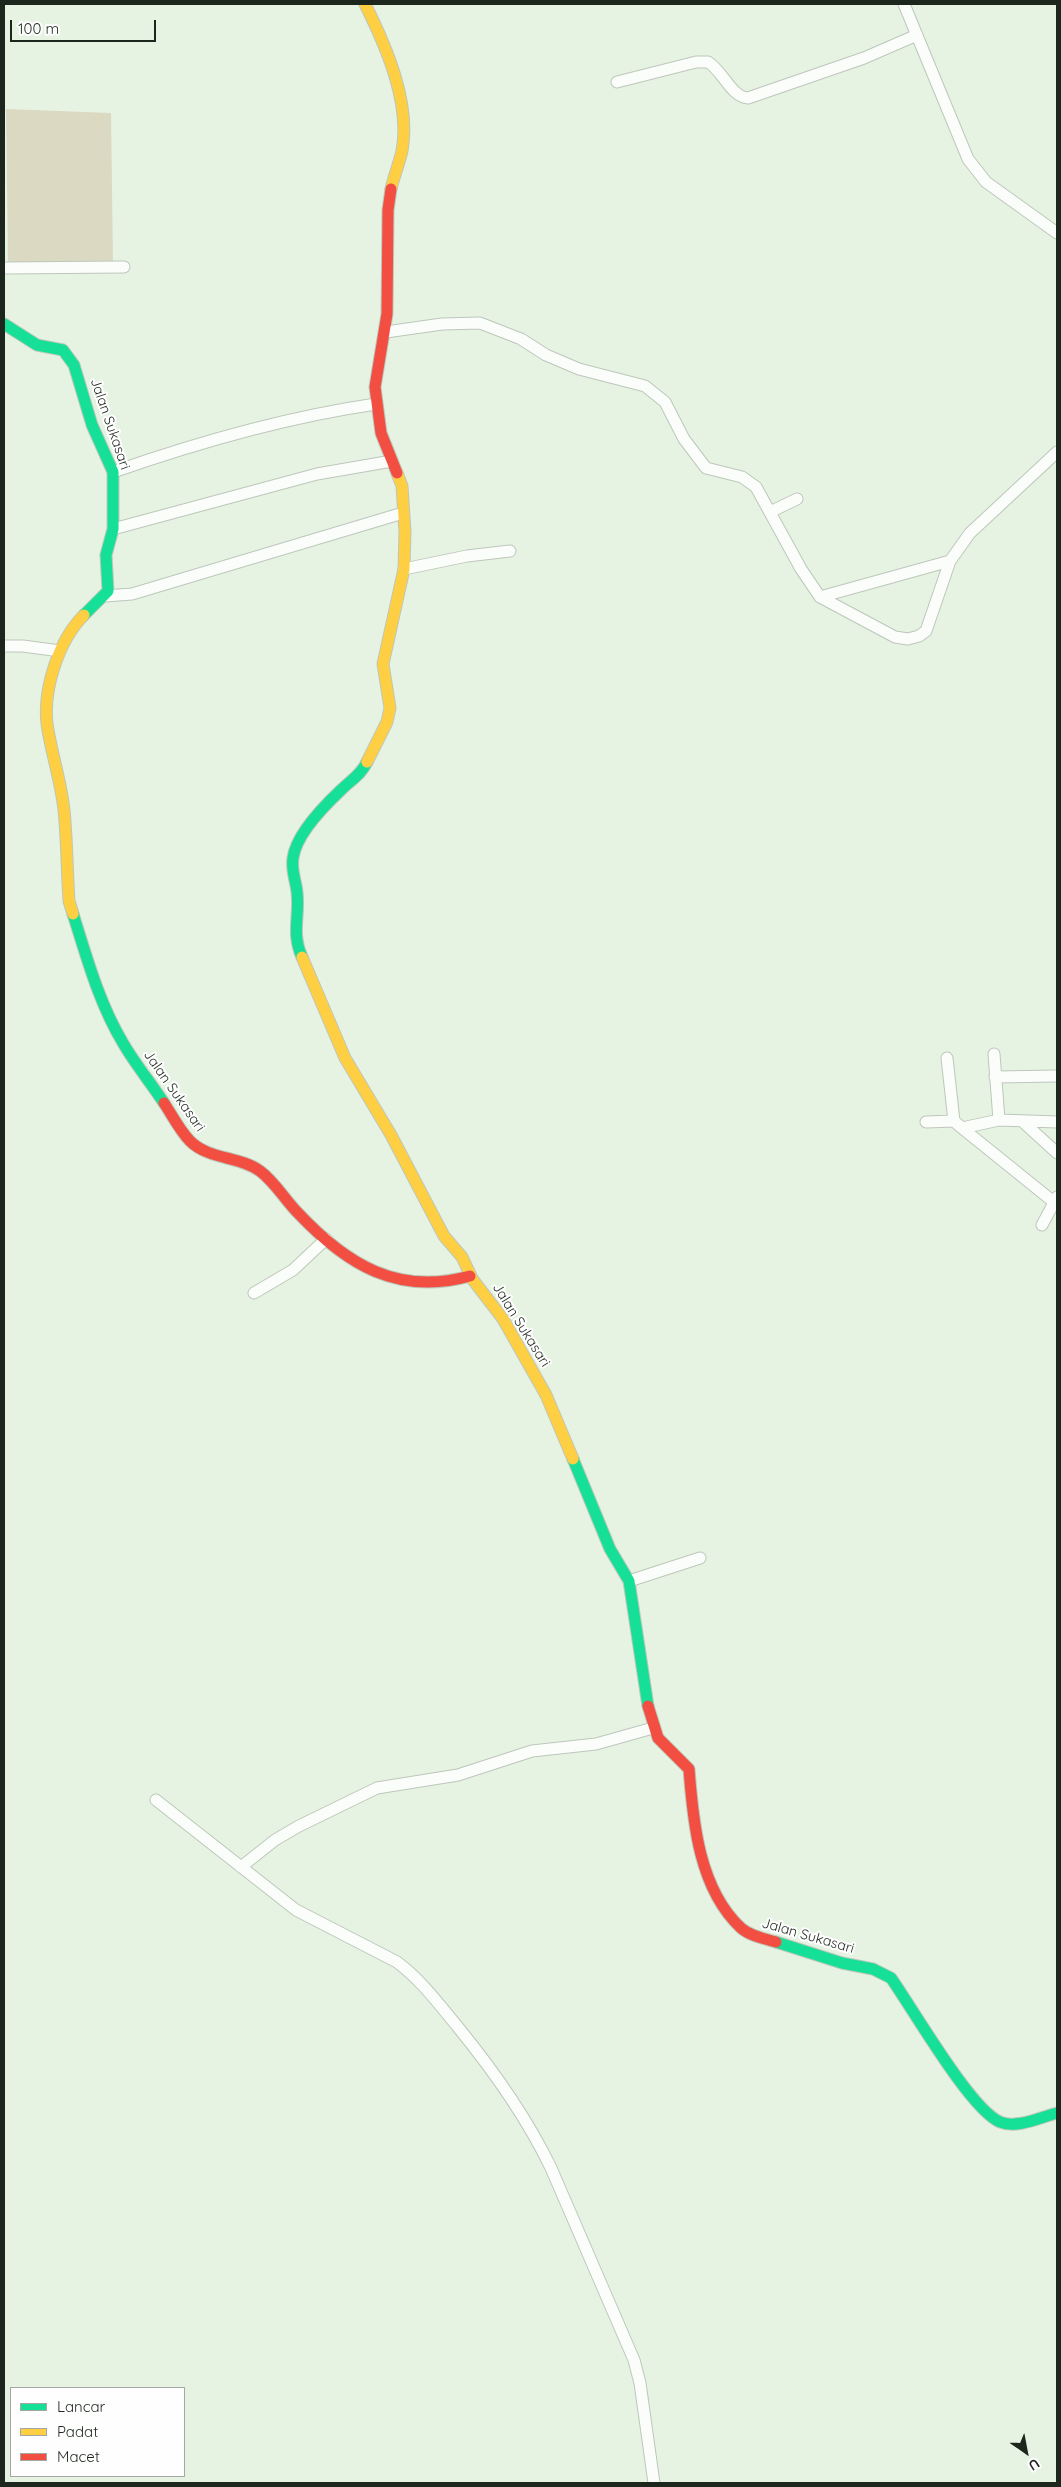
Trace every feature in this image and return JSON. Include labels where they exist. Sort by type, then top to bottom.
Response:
[{"type":"street","points":[[365,4],[384,43],[394,70],[404,128],[402,151],[392,185],[388,210],[390,237],[386,332],[377,374],[376,404],[381,433],[402,486],[405,532],[404,569],[400,598],[385,649],[383,664],[390,708],[387,722],[362,773],[341,790],[298,839],[293,858],[293,879],[297,892],[295,935],[298,948],[345,1058],[390,1135],[444,1236],[462,1257],[471,1276]]},
{"type":"street","points":[[904,4],[972,165],[986,182],[1057,233]]},
{"type":"street","points":[[617,82],[696,62],[708,62],[723,74],[741,98],[748,98],[864,58],[917,35]]},
{"type":"street","points":[[4,268],[124,267]]},
{"type":"street","points":[[386,332],[442,324],[480,323],[521,340],[546,355],[579,369],[645,386],[665,402],[684,439],[706,468],[742,477],[756,487],[801,569],[820,597],[895,637],[908,639],[919,636],[926,631],[950,561],[970,533],[1057,452]]},
{"type":"street","name":"Jalan Sukasari","points":[[4,324],[37,345],[63,350],[69,356],[82,386],[92,425],[113,472],[113,529],[107,549],[109,584],[105,596],[75,624],[60,651],[52,673],[47,722],[64,808],[69,901],[90,972],[123,1043],[190,1141],[199,1150],[240,1162],[260,1171],[301,1217],[326,1239],[365,1268],[401,1280],[439,1285],[454,1283],[471,1276],[503,1319],[546,1394],[606,1542],[629,1581],[644,1694],[653,1728],[663,1744],[676,1754],[689,1769],[690,1809],[706,1870],[722,1903],[741,1928],[767,1941],[842,1963],[873,1969],[891,1978],[977,2102],[1000,2122],[1013,2123],[1057,2113]]},
{"type":"street","points":[[113,472],[191,445],[328,411],[376,404]]},
{"type":"street","points":[[113,529],[317,474],[392,461]]},
{"type":"street","points":[[770,512],[797,499]]},
{"type":"street","points":[[105,596],[132,594],[403,513]]},
{"type":"street","points":[[404,569],[468,556],[510,551]]},
{"type":"street","points":[[820,597],[950,561]]},
{"type":"street","points":[[4,646],[60,651]]},
{"type":"street","points":[[994,1054],[999,1120]]},
{"type":"street","points":[[948,1058],[958,1125],[1056,1200],[1042,1225]]},
{"type":"street","points":[[995,1077],[1057,1076]]},
{"type":"street","points":[[926,1122],[958,1125],[999,1120],[1057,1122]]},
{"type":"street","points":[[1022,1120],[1057,1153]]},
{"type":"street","points":[[254,1293],[293,1270],[326,1239]]},
{"type":"street","points":[[629,1581],[700,1558]]},
{"type":"street","points":[[241,1867],[275,1840],[376,1788],[458,1775],[526,1753],[596,1744],[653,1728]]},
{"type":"street","points":[[156,1800],[304,1915],[397,1962],[407,1969],[428,1989],[501,2082],[552,2168],[634,2360],[641,2389],[654,2483]]},
{"type":"shaded area","points":[[6,109],[111,113],[113,262],[8,262]]},
{"type":"traffic: fast","points":[[4,324],[37,345],[63,350],[74,365],[92,425],[113,472],[113,529],[106,555],[108,591],[84,615]]},
{"type":"traffic: fast","points":[[302,957],[296,932],[298,901],[293,872],[295,849],[299,840],[319,812],[359,774],[367,762]]},
{"type":"traffic: fast","points":[[73,914],[94,980],[107,1012],[123,1043],[164,1103]]},
{"type":"traffic: fast","points":[[573,1459],[610,1549],[629,1581],[648,1706]]},
{"type":"traffic: fast","points":[[776,1942],[842,1963],[873,1969],[891,1978],[958,2079],[973,2098],[1000,2122],[1007,2124],[1029,2122],[1057,2113]]},
{"type":"traffic: slow","points":[[365,4],[381,38],[395,75],[403,114],[404,133],[402,151],[391,189]]},
{"type":"traffic: slow","points":[[367,762],[387,722],[390,708],[383,664],[404,569],[405,532],[402,486],[397,473]]},
{"type":"traffic: slow","points":[[73,914],[69,901],[64,810],[46,710],[50,680],[60,651],[75,625],[84,615]]},
{"type":"traffic: slow","points":[[302,957],[345,1058],[391,1135],[444,1236],[462,1257],[471,1276]]},
{"type":"traffic: slow","points":[[470,1276],[503,1319],[546,1395],[573,1459]]},
{"type":"traffic: jam","points":[[391,189],[388,210],[387,314],[375,387],[381,433],[397,473]]},
{"type":"traffic: jam","points":[[164,1103],[179,1128],[190,1141],[206,1152],[252,1166],[260,1171],[293,1208],[317,1231],[335,1248],[355,1261],[375,1272],[397,1279],[420,1282],[444,1281],[470,1276]]},
{"type":"traffic: jam","points":[[648,1706],[658,1738],[689,1769],[696,1832],[707,1875],[716,1894],[727,1912],[741,1928],[753,1935],[776,1942]]}]
